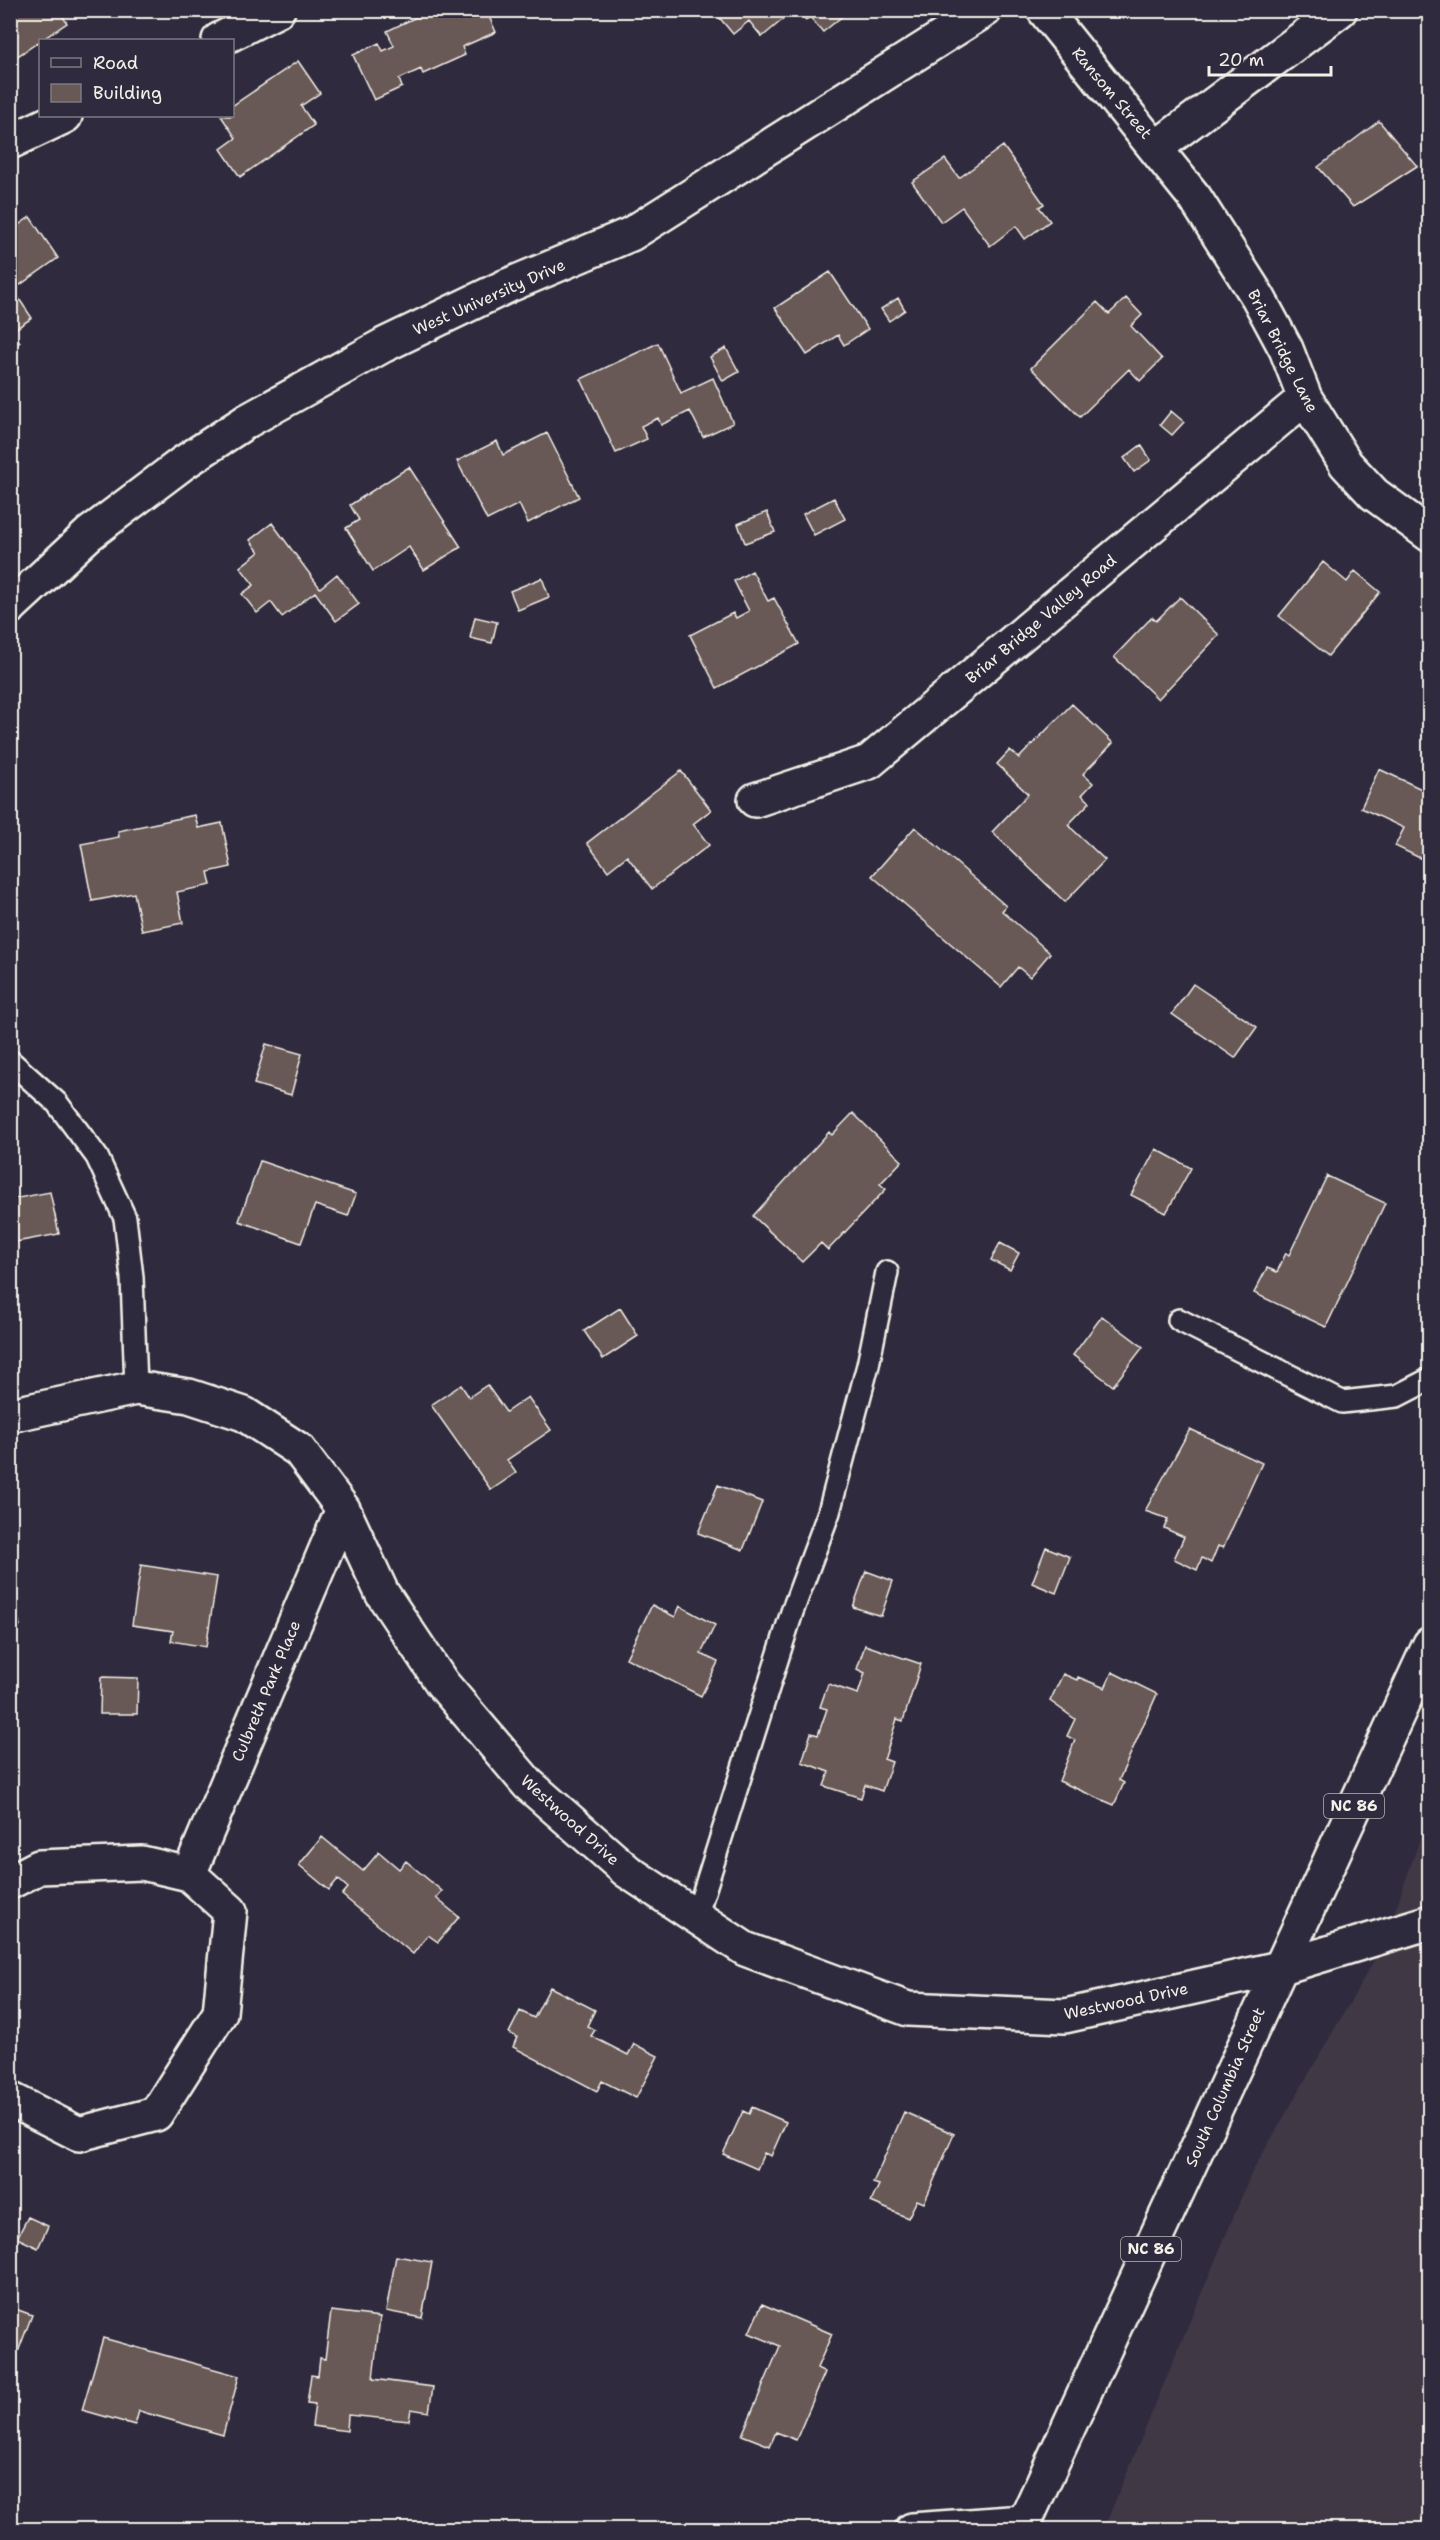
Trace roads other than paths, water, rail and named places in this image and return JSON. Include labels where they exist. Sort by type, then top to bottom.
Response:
[{"type":"street","points":[[221,39],[278,10]]},
{"type":"street","name":"West University Drive","points":[[10,607],[89,534],[183,462],[247,421],[384,345],[507,286],[630,234],[985,10]]},
{"type":"street","name":"Ransom Street","points":[[1044,10],[1157,147]]},
{"type":"street","points":[[1157,147],[1340,10]]},
{"type":"street","points":[[10,141],[63,117]]},
{"type":"street","name":"Briar Bridge Lane","points":[[1157,147],[1195,198],[1258,297],[1286,349],[1305,398],[1346,464],[1374,494],[1430,536]]},
{"type":"street","name":"Briar Bridge Valley Road","points":[[754,800],[869,762],[1305,398]]},
{"type":"street","name":"Westwood Drive","points":[[10,1415],[136,1388],[189,1396],[244,1414],[299,1450],[343,1509],[382,1593],[442,1683],[528,1784],[627,1871],[744,1949],[908,2009],[1065,2016],[1279,1968],[1430,1922]]},
{"type":"street","name":"Culbreth Park Place","points":[[189,1874],[343,1509]]},
{"type":"street","name":"South Columbia Street","points":[[1023,2526],[1430,1644]]},
{"type":"street","points":[[10,1882],[39,1867],[142,1863],[189,1874],[230,1911],[220,2013],[156,2114],[79,2134],[10,2099]]},
{"type":"street","points":[[912,2529],[1023,2526]]},
{"type":"lane","points":[[10,1061],[57,1103],[97,1157],[125,1218],[132,1277],[136,1388]]},
{"type":"lane","points":[[696,1917],[792,1612],[829,1512],[868,1365],[887,1272]]},
{"type":"lane","points":[[1179,1320],[1342,1402],[1397,1396],[1430,1379]]}]
